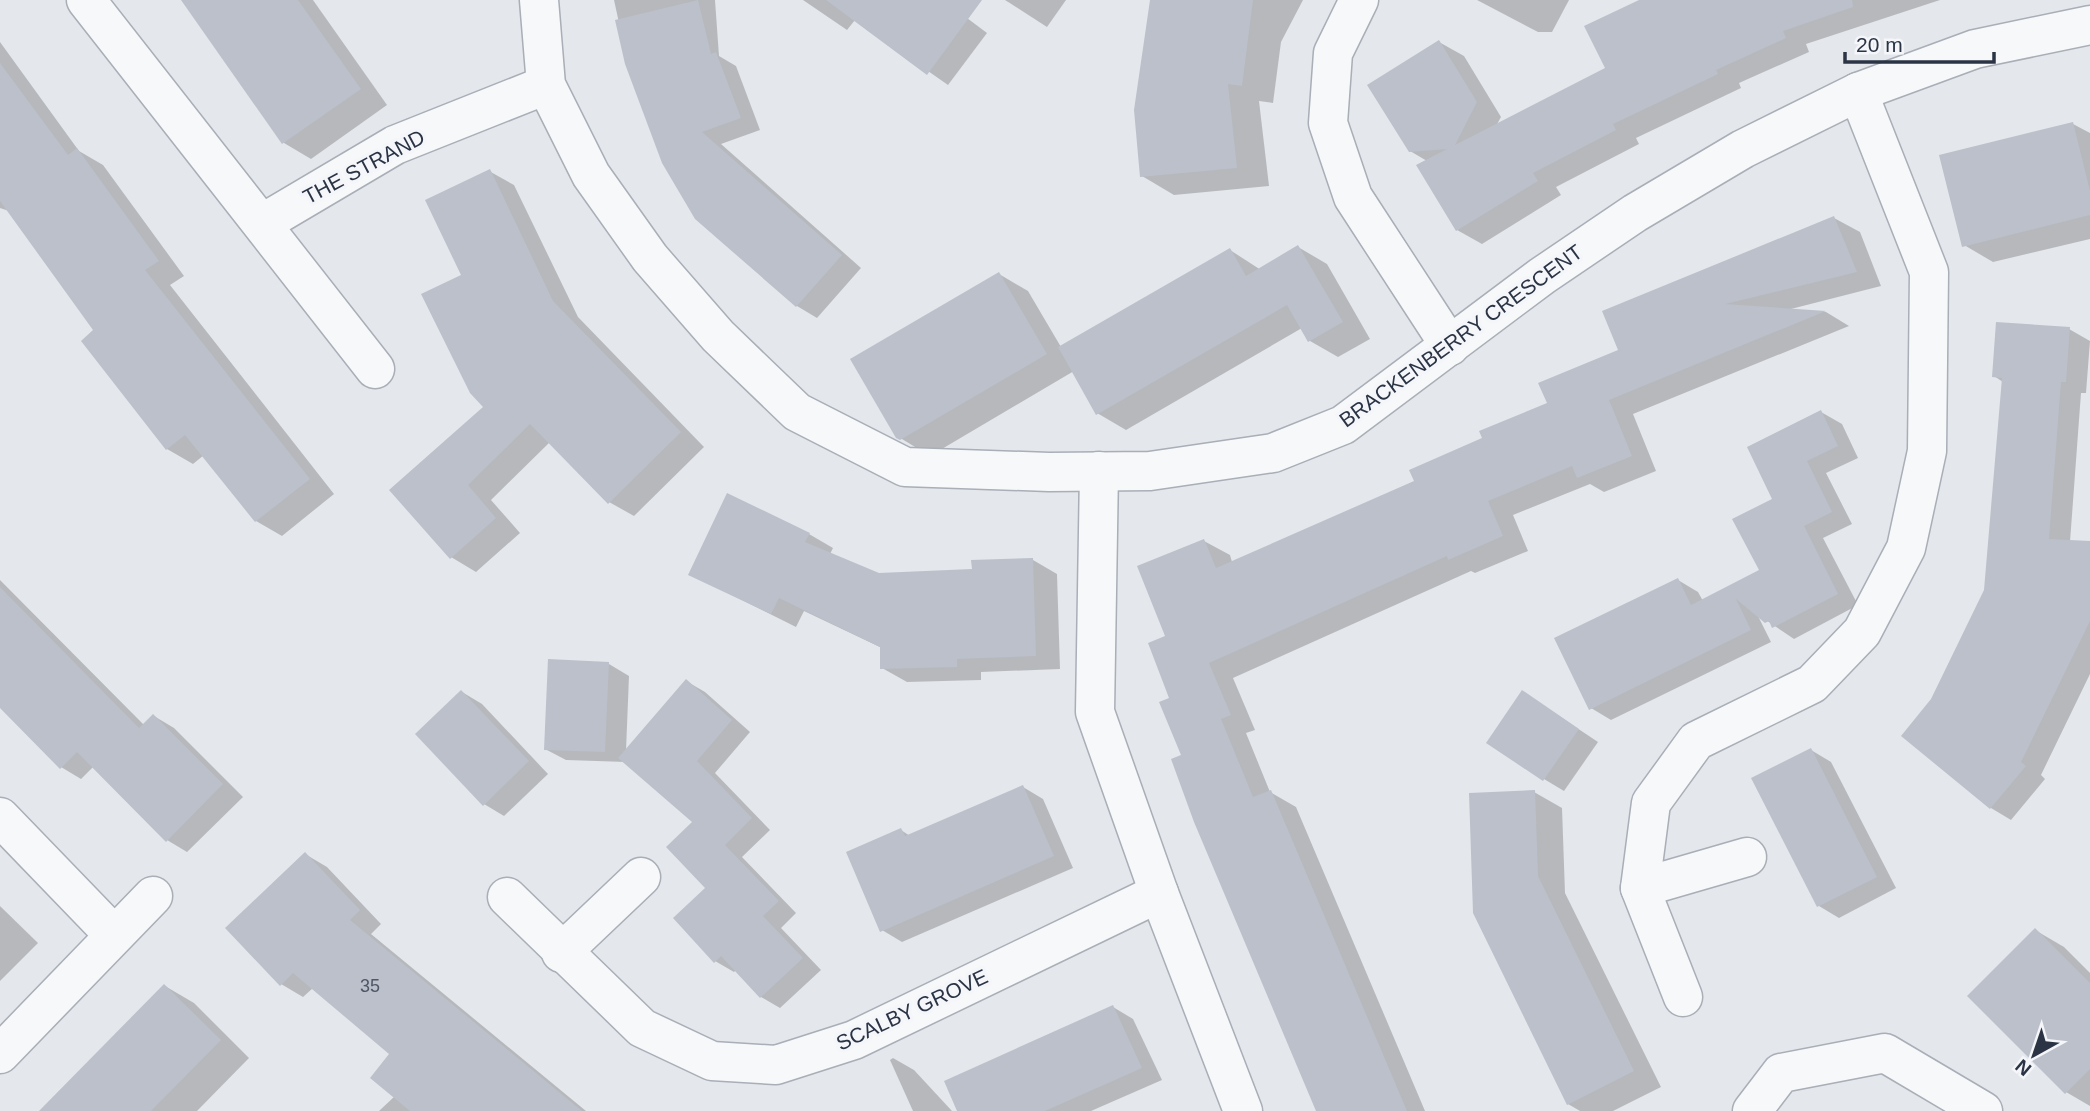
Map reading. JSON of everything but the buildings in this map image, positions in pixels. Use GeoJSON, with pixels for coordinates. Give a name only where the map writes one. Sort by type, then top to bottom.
{"type":"FeatureCollection","features":[{"type":"Feature","properties":{"kind":"street"},"geometry":{"type":"LineString","coordinates":[[86,0],[375,369]]}},
{"type":"Feature","properties":{"kind":"street","name":"BRACKENBERRY CRESCENT"},"geometry":{"type":"LineString","coordinates":[[539,0],[546,85],[591,176],[650,258],[718,336],[797,412],[905,467],[1099,471],[1150,471],[1273,453],[1343,425],[1542,276],[1635,213],[1743,149],[1858,92],[1975,49],[2090,25]]}},
{"type":"Feature","properties":{"kind":"street"},"geometry":{"type":"LineString","coordinates":[[1359,0],[1333,53],[1328,123],[1353,197],[1450,346]]}},
{"type":"Feature","properties":{"kind":"street","name":"THE STRAND"},"geometry":{"type":"LineString","coordinates":[[263,223],[395,145],[546,85]]}},
{"type":"Feature","properties":{"kind":"street"},"geometry":{"type":"LineString","coordinates":[[1683,998],[1640,888],[1651,803],[1696,741],[1812,684],[1862,632],[1906,548],[1927,451],[1929,272],[1858,92]]}},
{"type":"Feature","properties":{"kind":"street"},"geometry":{"type":"LineString","coordinates":[[1099,471],[1095,712],[1159,893],[1243,1111]]}},
{"type":"Feature","properties":{"kind":"street"},"geometry":{"type":"LineString","coordinates":[[0,817],[114,935]]}},
{"type":"Feature","properties":{"kind":"street"},"geometry":{"type":"LineString","coordinates":[[1640,888],[1747,857]]}},
{"type":"Feature","properties":{"kind":"street"},"geometry":{"type":"LineString","coordinates":[[561,953],[641,877]]}},
{"type":"Feature","properties":{"kind":"street","name":"SCALBY GROVE"},"geometry":{"type":"LineString","coordinates":[[507,897],[561,953],[642,1028],[712,1061],[776,1065],[854,1040],[1159,893]]}},
{"type":"Feature","properties":{"kind":"street"},"geometry":{"type":"LineString","coordinates":[[0,1054],[153,896]]}},
{"type":"Feature","properties":{"kind":"street"},"geometry":{"type":"LineString","coordinates":[[1752,1111],[1781,1073],[1885,1054],[1983,1111]]}}]}
